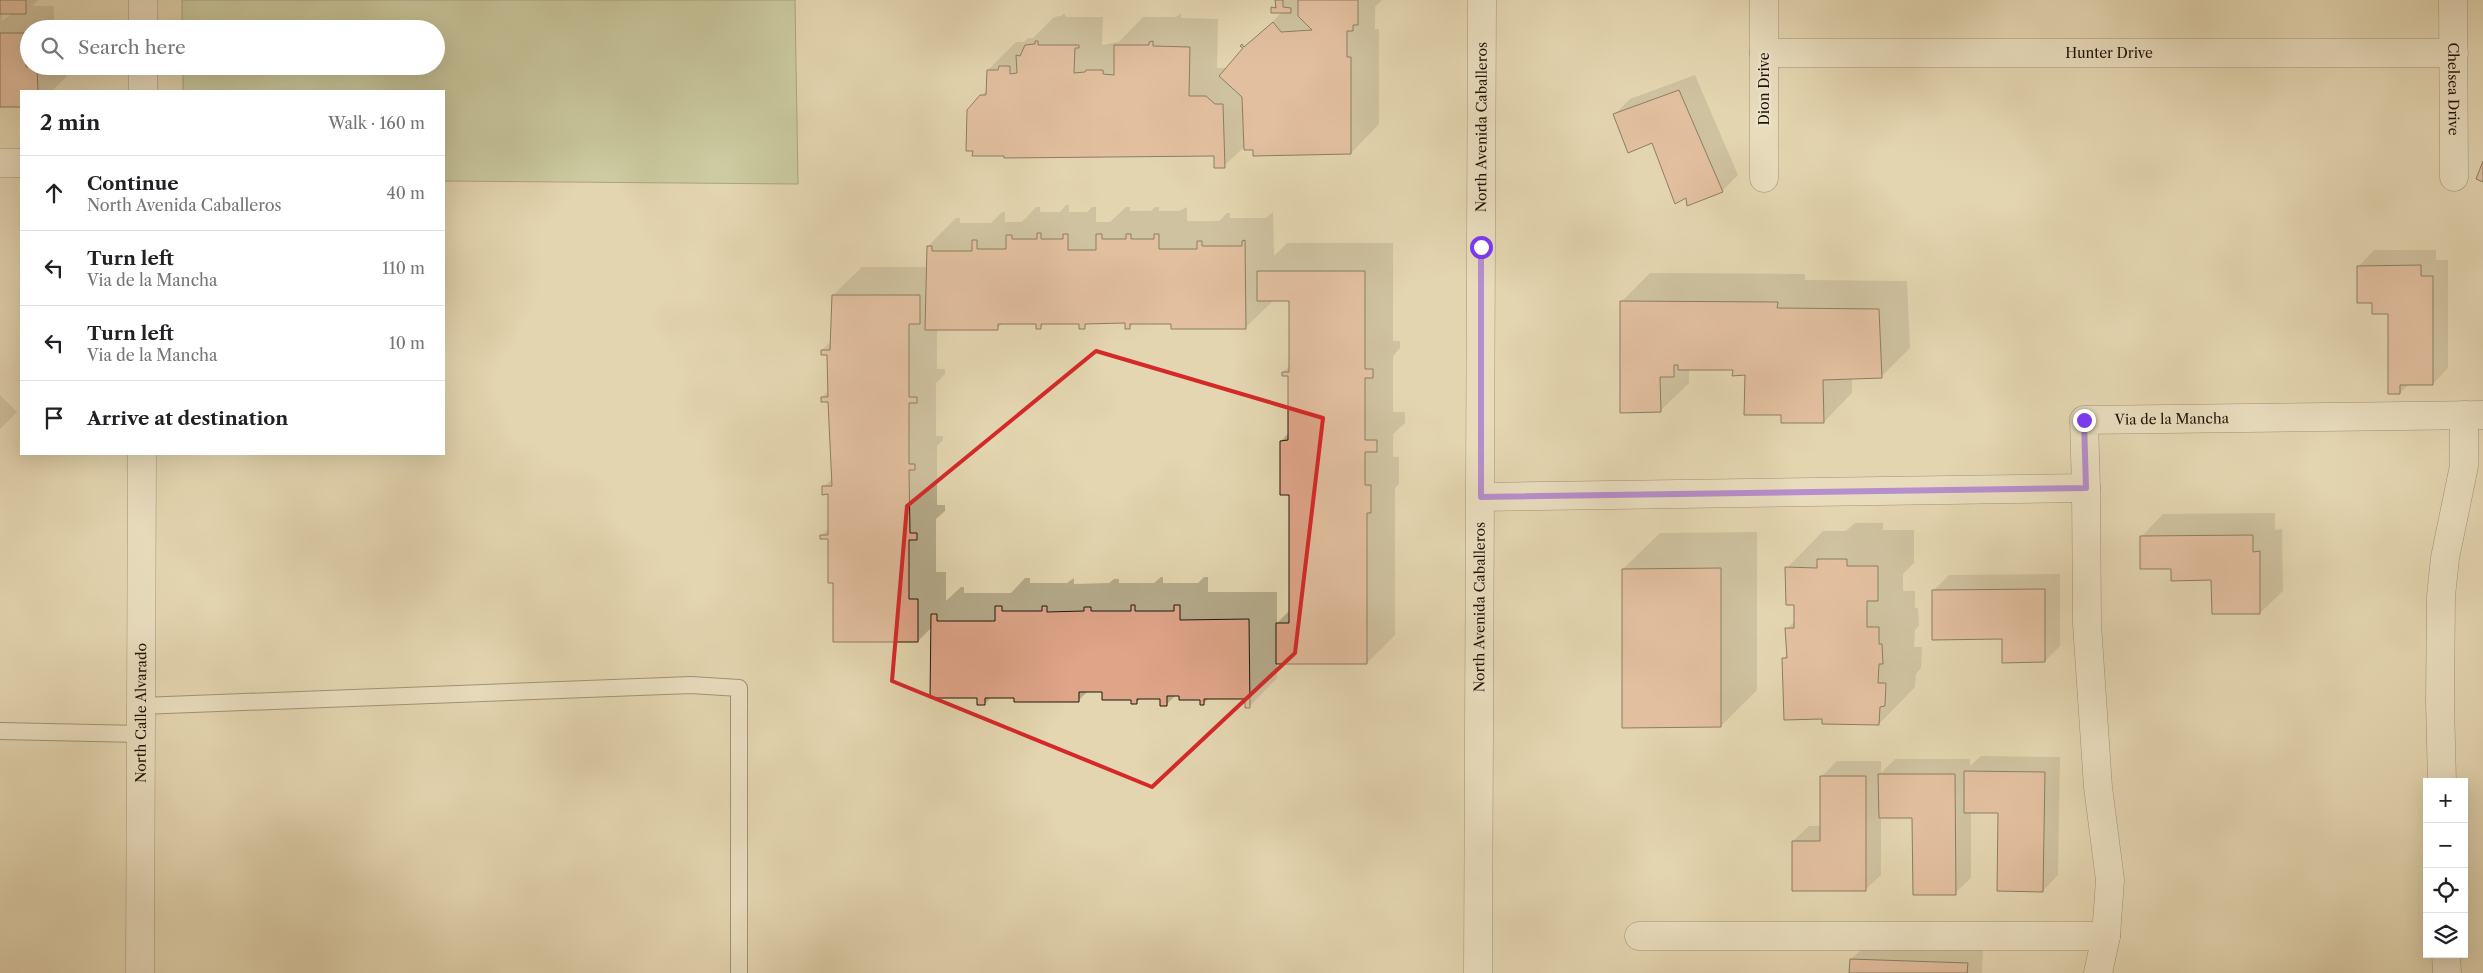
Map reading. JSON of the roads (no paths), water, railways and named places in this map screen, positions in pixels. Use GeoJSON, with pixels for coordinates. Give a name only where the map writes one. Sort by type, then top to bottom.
{"type":"FeatureCollection","features":[{"type":"Feature","properties":{"kind":"street"},"geometry":{"type":"LineString","coordinates":[[143,0],[143,20]]}},
{"type":"Feature","properties":{"kind":"street","name":"North Avenida Caballeros"},"geometry":{"type":"LineString","coordinates":[[1478,973],[1482,0]]}},
{"type":"Feature","properties":{"kind":"street","name":"Dion Drive"},"geometry":{"type":"LineString","coordinates":[[1764,0],[1764,178]]}},
{"type":"Feature","properties":{"kind":"street","name":"Chelsea Drive"},"geometry":{"type":"LineString","coordinates":[[2454,0],[2454,177]]}},
{"type":"Feature","properties":{"kind":"street","name":"Hunter Drive"},"geometry":{"type":"LineString","coordinates":[[1764,54],[2454,54]]}},
{"type":"Feature","properties":{"kind":"street"},"geometry":{"type":"LineString","coordinates":[[143,75],[143,90]]}},
{"type":"Feature","properties":{"kind":"street"},"geometry":{"type":"LineString","coordinates":[[0,163],[20,163]]}},
{"type":"Feature","properties":{"kind":"street"},"geometry":{"type":"LineString","coordinates":[[2442,778],[2440,702],[2441,596],[2445,558],[2474,415]]}},
{"type":"Feature","properties":{"kind":"street","name":"Via de la Mancha"},"geometry":{"type":"LineString","coordinates":[[2086,488],[2084,420],[2474,415]]}},
{"type":"Feature","properties":{"kind":"street","name":"North Calle Alvarado"},"geometry":{"type":"LineString","coordinates":[[140,973],[142,455]]}},
{"type":"Feature","properties":{"kind":"street"},"geometry":{"type":"LineString","coordinates":[[1481,497],[2086,488],[2087,624],[2098,787],[2110,880],[2106,936],[2098,973]]}},
{"type":"Feature","properties":{"kind":"street"},"geometry":{"type":"LineString","coordinates":[[1639,936],[2106,936]]}},
{"type":"Feature","properties":{"kind":"street"},"geometry":{"type":"LineString","coordinates":[[2446,958],[2447,973]]}},
{"type":"Feature","properties":{"kind":"lane"},"geometry":{"type":"LineString","coordinates":[[141,706],[691,685],[739,688],[739,973]]}},
{"type":"Feature","properties":{"kind":"lane"},"geometry":{"type":"LineString","coordinates":[[0,731],[141,734]]}}]}
